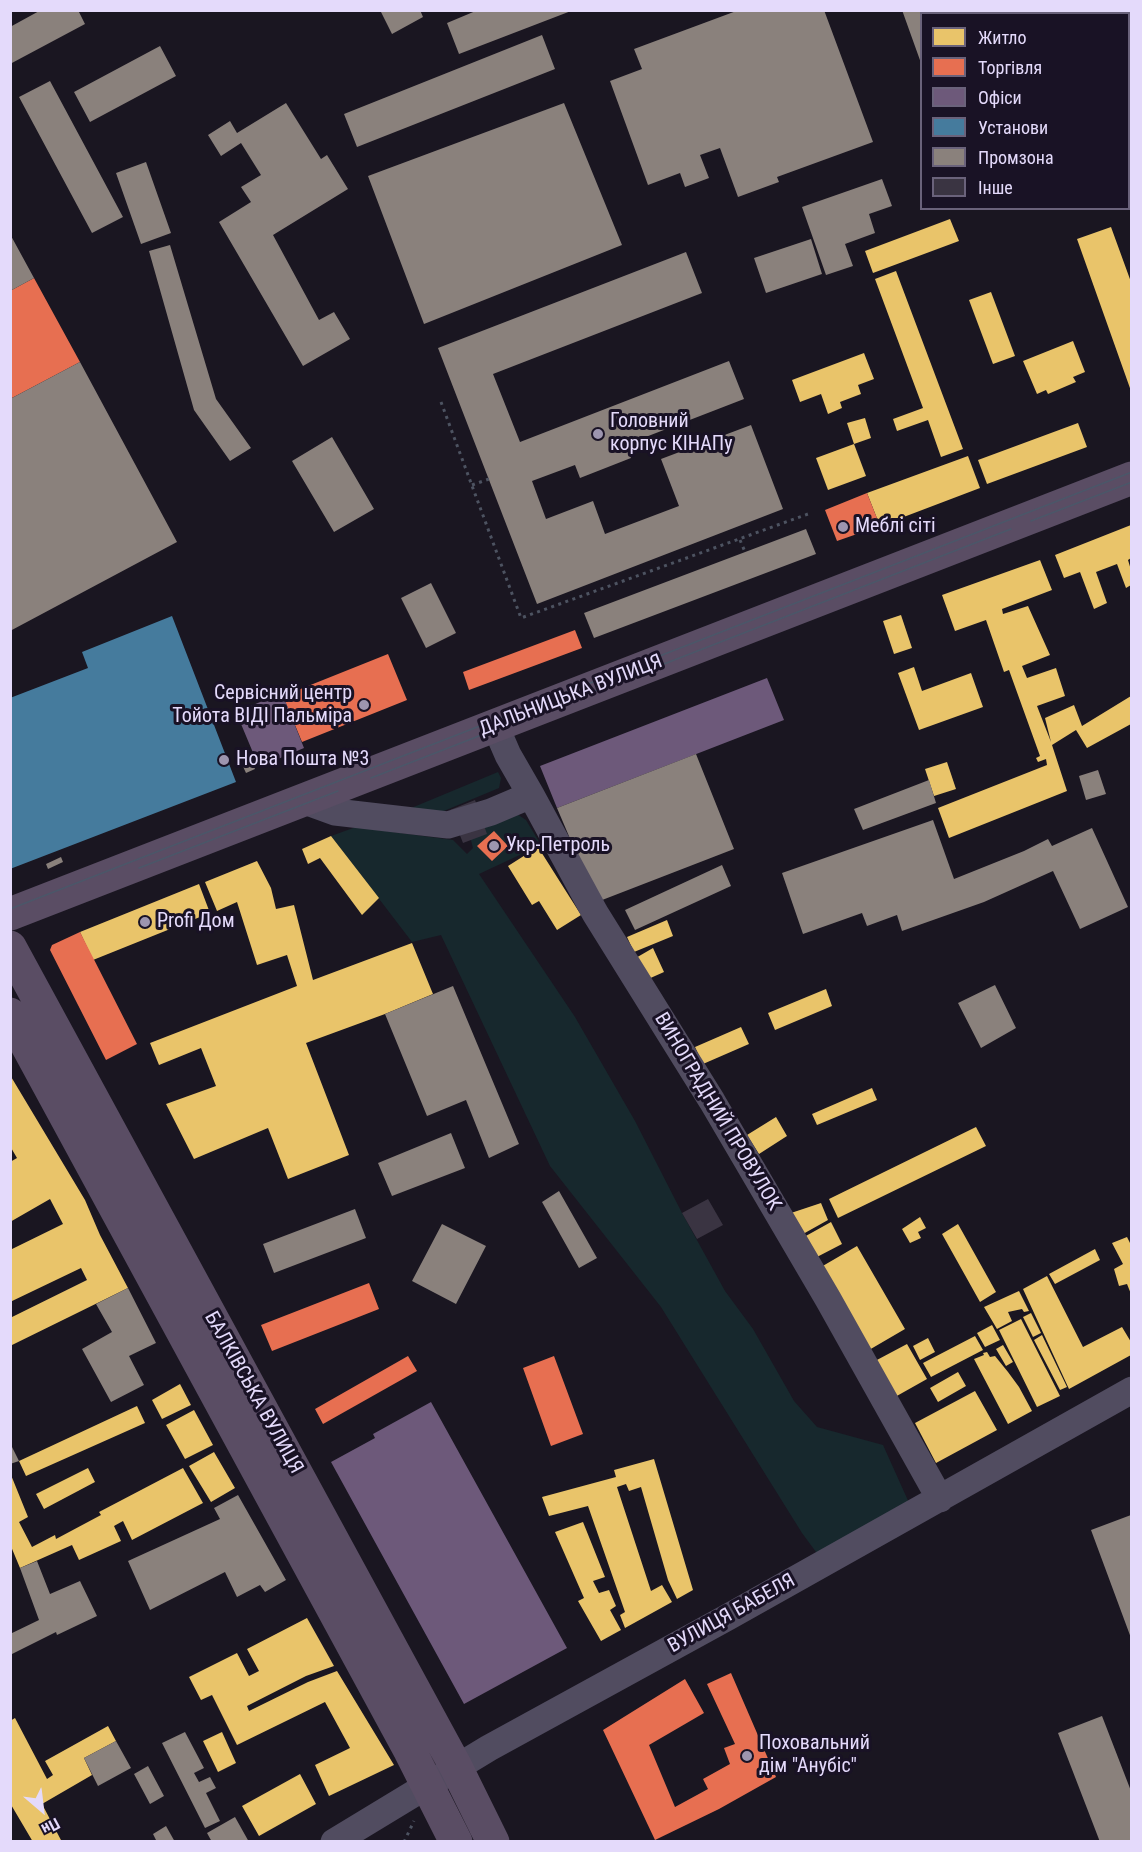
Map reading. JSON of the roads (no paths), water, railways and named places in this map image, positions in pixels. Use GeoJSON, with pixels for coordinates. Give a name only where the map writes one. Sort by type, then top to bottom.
{"type":"FeatureCollection","features":[{"type":"Feature","properties":{"kind":"main road","name":"ДАЛЬНИЦЬКА ВУЛИЦЯ"},"geometry":{"type":"LineString","coordinates":[[10,914],[1131,477]]}},
{"type":"Feature","properties":{"kind":"main road","name":"БАЛКІВСЬКА ВУЛИЦЯ"},"geometry":{"type":"LineString","coordinates":[[10,947],[456,1767],[493,1842]]}},
{"type":"Feature","properties":{"kind":"main road","name":"БАЛКІВСЬКА ВУЛИЦЯ"},"geometry":{"type":"LineString","coordinates":[[10,1014],[427,1784],[456,1842]]}},
{"type":"Feature","properties":{"kind":"street","name":"ВИНОГРАДНИЙ ПРОВУЛОК"},"geometry":{"type":"LineString","coordinates":[[495,725],[508,755],[595,913],[735,1141],[828,1299],[940,1499]]}},
{"type":"Feature","properties":{"kind":"street"},"geometry":{"type":"LineString","coordinates":[[302,800],[335,812],[448,825],[491,812],[531,795]]}},
{"type":"Feature","properties":{"kind":"street","name":"ВУЛИЦЯ БАБЕЛЯ"},"geometry":{"type":"LineString","coordinates":[[334,1842],[456,1767],[940,1499],[1131,1390]]}},
{"type":"Feature","properties":{"kind":"tram line"},"geometry":{"type":"LineString","coordinates":[[10,909],[1132,472]]}},
{"type":"Feature","properties":{"kind":"tram line"},"geometry":{"type":"LineString","coordinates":[[1031,521],[1132,482]]}},
{"type":"Feature","properties":{"kind":"tram line"},"geometry":{"type":"LineString","coordinates":[[371,778],[1011,529]]}},
{"type":"Feature","properties":{"kind":"tram line"},"geometry":{"type":"LineString","coordinates":[[139,868],[338,791]]}},
{"type":"Feature","properties":{"kind":"place","name":"Головний корпус КІНАПу"},"geometry":{"type":"Point","coordinates":[598,434]}},
{"type":"Feature","properties":{"kind":"place","name":"Меблі сіті"},"geometry":{"type":"Point","coordinates":[843,527]}},
{"type":"Feature","properties":{"kind":"place","name":"Сервісний центр Тойота ВІДІ Пальміра"},"geometry":{"type":"Point","coordinates":[364,705]}},
{"type":"Feature","properties":{"kind":"place","name":"Нова Пошта №3"},"geometry":{"type":"Point","coordinates":[224,760]}},
{"type":"Feature","properties":{"kind":"place","name":"Укр-Петроль"},"geometry":{"type":"Point","coordinates":[494,846]}},
{"type":"Feature","properties":{"kind":"place","name":"Profi Дом"},"geometry":{"type":"Point","coordinates":[145,922]}},
{"type":"Feature","properties":{"kind":"place","name":"Поховальний дім \"Анубіс\""},"geometry":{"type":"Point","coordinates":[747,1756]}}]}
